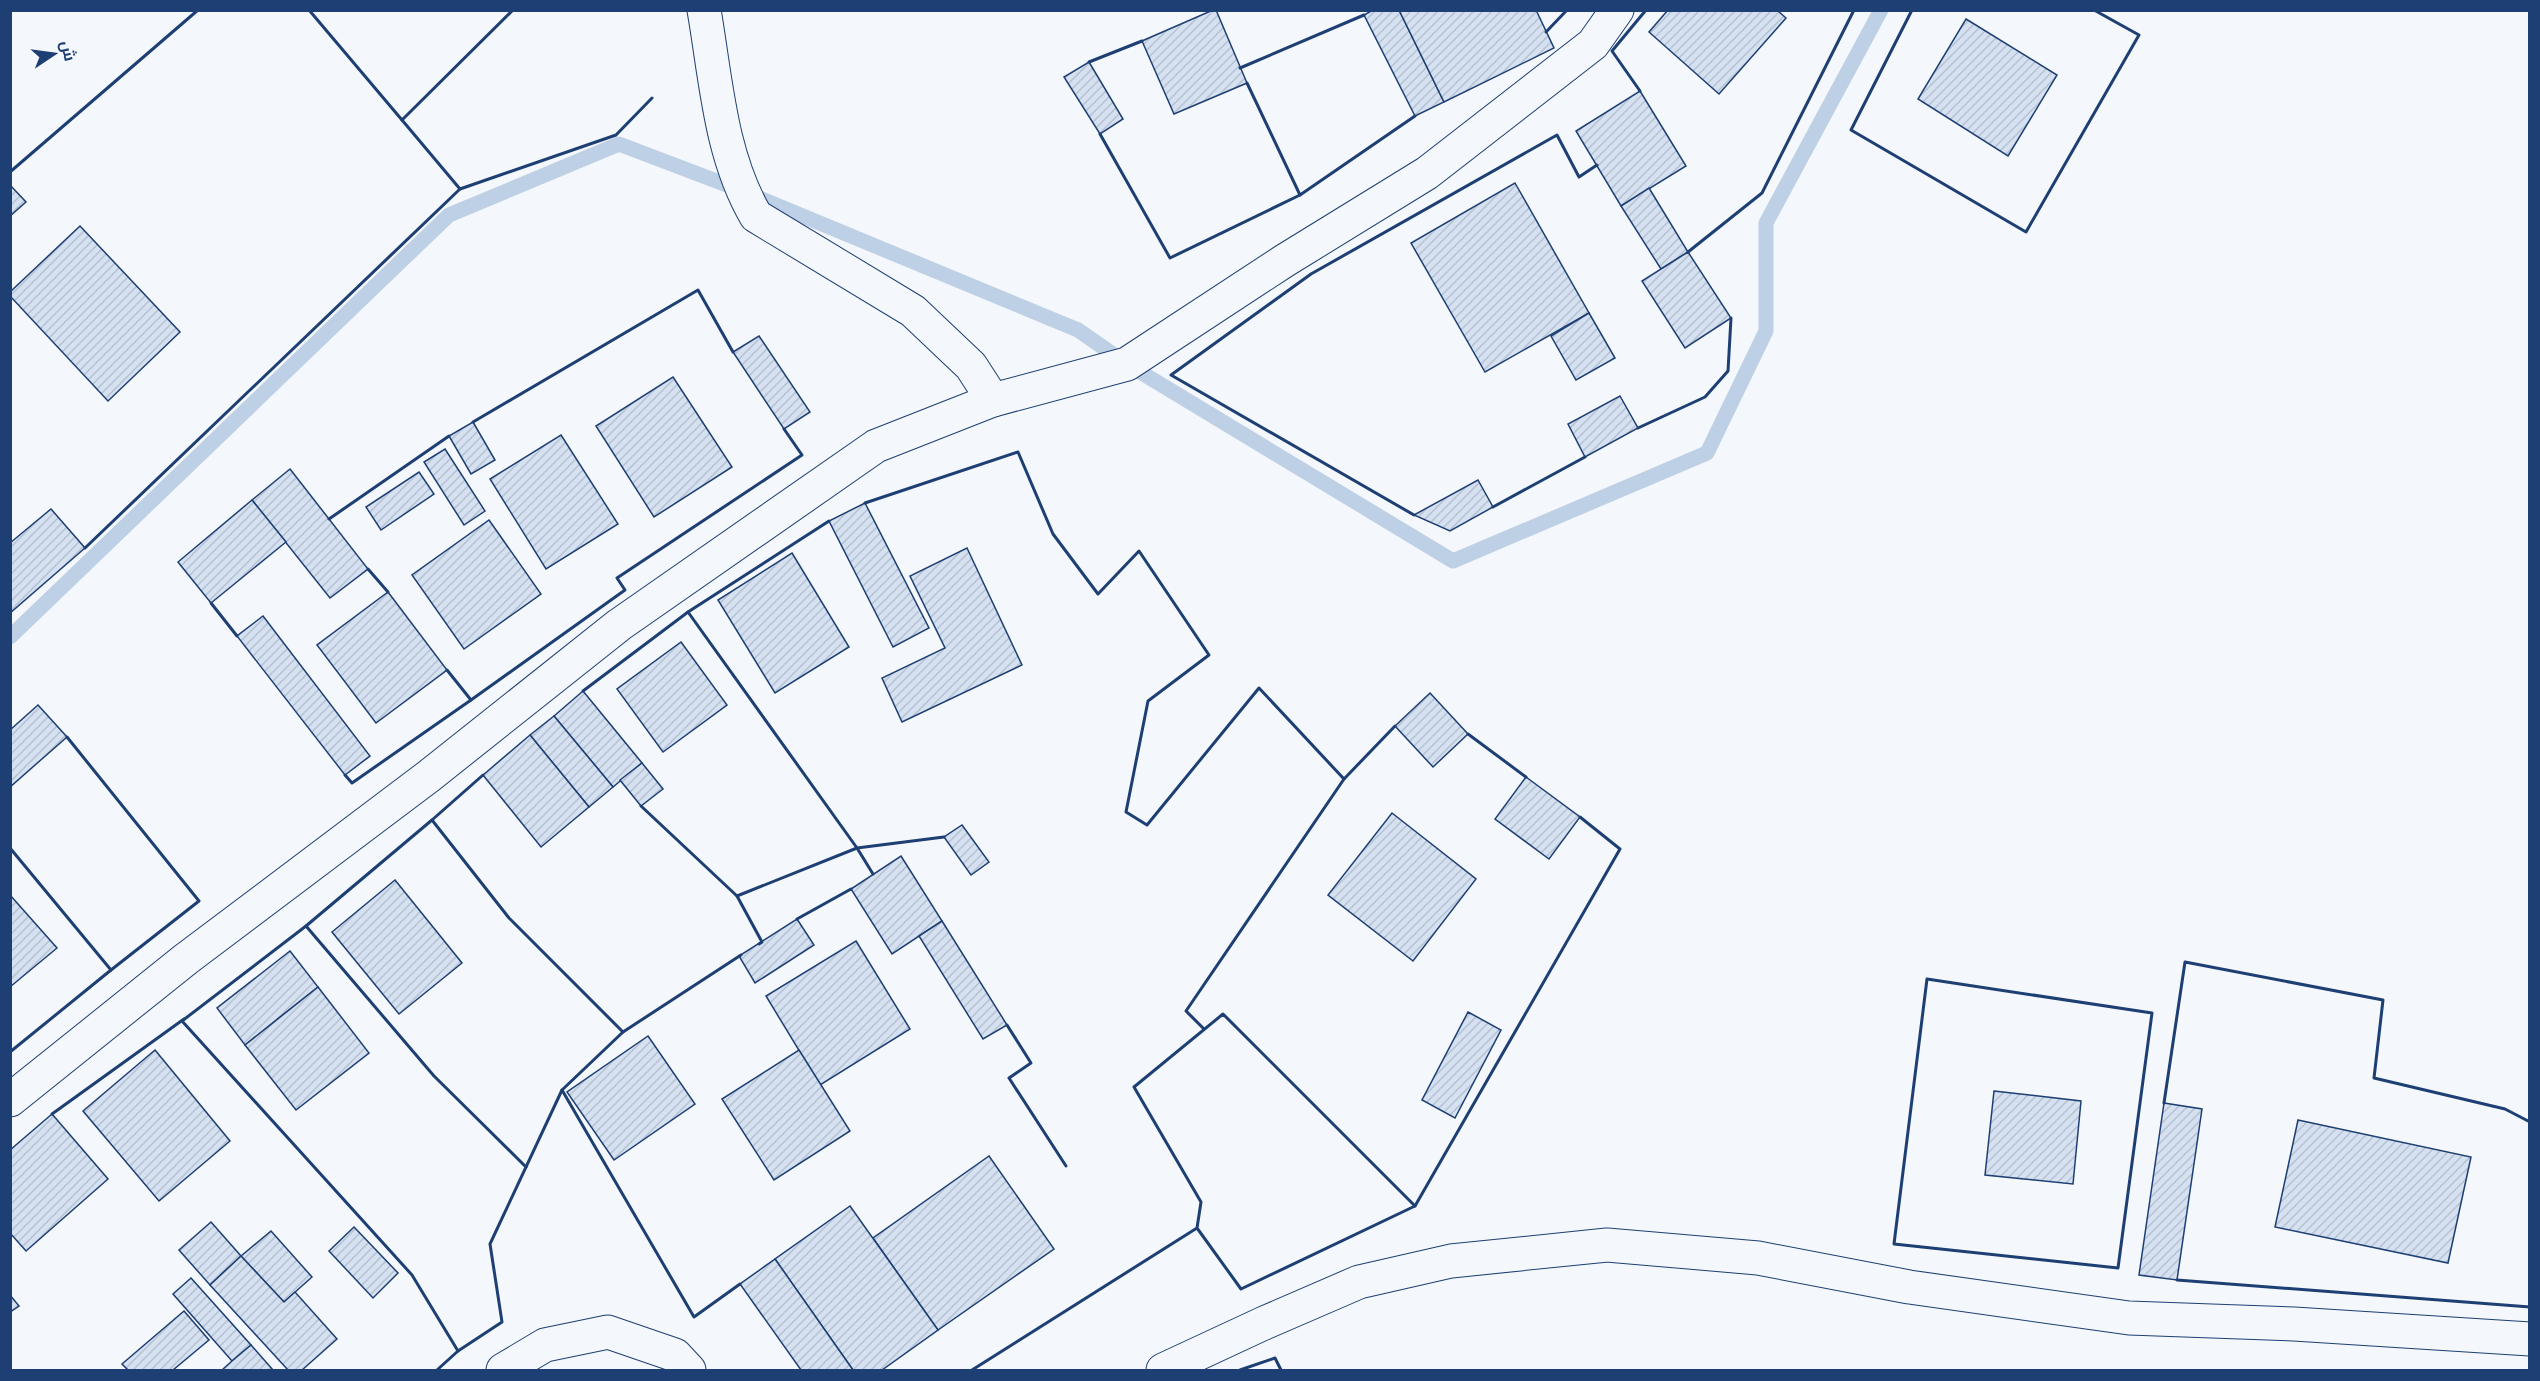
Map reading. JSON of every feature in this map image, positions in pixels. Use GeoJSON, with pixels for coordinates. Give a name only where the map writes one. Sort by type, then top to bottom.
{"type":"FeatureCollection","features":[{"type":"Feature","properties":{"kind":"street"},"geometry":{"type":"LineString","coordinates":[[704,10],[725,134],[740,190],[756,216],[913,311],[970,366],[993,400]]}},
{"type":"Feature","properties":{"kind":"street"},"geometry":{"type":"LineString","coordinates":[[10,1100],[186,959],[429,776],[619,625],[876,446],[993,400],[1127,364],[1284,261],[1427,173],[1593,44],[1617,10]]}},
{"type":"Feature","properties":{"kind":"street"},"geometry":{"type":"LineString","coordinates":[[1163,1371],[1262,1324],[1359,1282],[1451,1261],[1607,1245],[1758,1258],[1909,1287],[2129,1318],[2294,1324],[2529,1339]]}},
{"type":"Feature","properties":{"kind":"street"},"geometry":{"type":"LineString","coordinates":[[503,1371],[545,1345],[608,1332],[675,1355],[689,1371]]}},
{"type":"Feature","properties":{"kind":"building"},"geometry":{"type":"Polygon","coordinates":[[[1216,10],[1247,83],[1174,114],[1142,41],[1216,10]]]}},
{"type":"Feature","properties":{"kind":"building"},"geometry":{"type":"Polygon","coordinates":[[[1373,10],[1399,10],[1444,102],[1415,116],[1364,15],[1373,10]]]}},
{"type":"Feature","properties":{"kind":"building"},"geometry":{"type":"Polygon","coordinates":[[[1399,10],[1536,10],[1554,48],[1444,102],[1399,10]]]}},
{"type":"Feature","properties":{"kind":"building"},"geometry":{"type":"Polygon","coordinates":[[[1668,10],[1777,10],[1786,18],[1719,94],[1649,32],[1668,10]]]}},
{"type":"Feature","properties":{"kind":"building"},"geometry":{"type":"Polygon","coordinates":[[[1966,19],[2057,75],[2008,156],[1918,99],[1966,19]]]}},
{"type":"Feature","properties":{"kind":"building"},"geometry":{"type":"Polygon","coordinates":[[[1089,62],[1123,119],[1100,134],[1064,77],[1089,62]]]}},
{"type":"Feature","properties":{"kind":"building"},"geometry":{"type":"Polygon","coordinates":[[[1640,91],[1686,166],[1621,206],[1576,131],[1640,91]]]}},
{"type":"Feature","properties":{"kind":"building"},"geometry":{"type":"Polygon","coordinates":[[[1515,183],[1589,313],[1485,372],[1411,243],[1515,183]]]}},
{"type":"Feature","properties":{"kind":"building"},"geometry":{"type":"Polygon","coordinates":[[[10,185],[26,202],[10,216],[10,185]]]}},
{"type":"Feature","properties":{"kind":"building"},"geometry":{"type":"Polygon","coordinates":[[[1649,188],[1688,252],[1661,269],[1621,206],[1649,188]]]}},
{"type":"Feature","properties":{"kind":"building"},"geometry":{"type":"Polygon","coordinates":[[[80,226],[180,332],[108,401],[10,296],[10,292],[80,226]]]}},
{"type":"Feature","properties":{"kind":"building"},"geometry":{"type":"Polygon","coordinates":[[[1688,252],[1731,318],[1685,348],[1642,281],[1688,252]]]}},
{"type":"Feature","properties":{"kind":"building"},"geometry":{"type":"Polygon","coordinates":[[[1589,313],[1615,358],[1576,380],[1551,336],[1589,313]]]}},
{"type":"Feature","properties":{"kind":"building"},"geometry":{"type":"Polygon","coordinates":[[[759,336],[810,412],[784,429],[733,352],[759,336]]]}},
{"type":"Feature","properties":{"kind":"building"},"geometry":{"type":"Polygon","coordinates":[[[673,377],[732,467],[654,517],[596,426],[673,377]]]}},
{"type":"Feature","properties":{"kind":"building"},"geometry":{"type":"Polygon","coordinates":[[[1620,396],[1638,428],[1585,457],[1568,424],[1620,396]]]}},
{"type":"Feature","properties":{"kind":"building"},"geometry":{"type":"Polygon","coordinates":[[[473,422],[495,460],[471,474],[449,436],[473,422]]]}},
{"type":"Feature","properties":{"kind":"building"},"geometry":{"type":"Polygon","coordinates":[[[561,435],[618,524],[546,569],[490,479],[561,435]]]}},
{"type":"Feature","properties":{"kind":"building"},"geometry":{"type":"Polygon","coordinates":[[[445,449],[485,511],[464,525],[424,462],[445,449]]]}},
{"type":"Feature","properties":{"kind":"building"},"geometry":{"type":"Polygon","coordinates":[[[290,469],[368,569],[330,598],[252,500],[290,469]]]}},
{"type":"Feature","properties":{"kind":"building"},"geometry":{"type":"Polygon","coordinates":[[[419,472],[434,494],[381,530],[366,507],[419,472]]]}},
{"type":"Feature","properties":{"kind":"building"},"geometry":{"type":"Polygon","coordinates":[[[1478,480],[1493,507],[1450,531],[1414,515],[1478,480]]]}},
{"type":"Feature","properties":{"kind":"building"},"geometry":{"type":"Polygon","coordinates":[[[252,500],[286,542],[211,603],[178,562],[252,500]]]}},
{"type":"Feature","properties":{"kind":"building"},"geometry":{"type":"Polygon","coordinates":[[[865,503],[929,628],[893,647],[829,521],[865,503]]]}},
{"type":"Feature","properties":{"kind":"building"},"geometry":{"type":"Polygon","coordinates":[[[51,509],[85,548],[10,613],[10,543],[51,509]]]}},
{"type":"Feature","properties":{"kind":"building"},"geometry":{"type":"Polygon","coordinates":[[[489,520],[541,594],[464,649],[412,575],[489,520]]]}},
{"type":"Feature","properties":{"kind":"building"},"geometry":{"type":"Polygon","coordinates":[[[967,548],[1022,665],[902,722],[882,678],[945,648],[910,576],[967,548]]]}},
{"type":"Feature","properties":{"kind":"building"},"geometry":{"type":"Polygon","coordinates":[[[792,553],[849,647],[775,693],[718,600],[792,553]]]}},
{"type":"Feature","properties":{"kind":"building"},"geometry":{"type":"Polygon","coordinates":[[[388,592],[447,670],[376,723],[317,645],[388,592]]]}},
{"type":"Feature","properties":{"kind":"building"},"geometry":{"type":"Polygon","coordinates":[[[263,616],[370,756],[345,775],[237,636],[263,616]]]}},
{"type":"Feature","properties":{"kind":"building"},"geometry":{"type":"Polygon","coordinates":[[[681,642],[727,705],[663,752],[617,689],[681,642]]]}},
{"type":"Feature","properties":{"kind":"building"},"geometry":{"type":"Polygon","coordinates":[[[583,691],[642,763],[613,787],[554,716],[583,691]]]}},
{"type":"Feature","properties":{"kind":"building"},"geometry":{"type":"Polygon","coordinates":[[[1430,693],[1468,734],[1433,767],[1395,726],[1430,693]]]}},
{"type":"Feature","properties":{"kind":"building"},"geometry":{"type":"Polygon","coordinates":[[[38,705],[67,737],[10,787],[10,730],[38,705]]]}},
{"type":"Feature","properties":{"kind":"building"},"geometry":{"type":"Polygon","coordinates":[[[554,716],[613,787],[589,807],[530,735],[554,716]]]}},
{"type":"Feature","properties":{"kind":"building"},"geometry":{"type":"Polygon","coordinates":[[[530,735],[589,807],[541,847],[483,775],[530,735]]]}},
{"type":"Feature","properties":{"kind":"building"},"geometry":{"type":"Polygon","coordinates":[[[642,763],[663,789],[641,806],[620,780],[642,763]]]}},
{"type":"Feature","properties":{"kind":"building"},"geometry":{"type":"Polygon","coordinates":[[[1526,777],[1580,817],[1549,859],[1495,819],[1526,777]]]}},
{"type":"Feature","properties":{"kind":"building"},"geometry":{"type":"Polygon","coordinates":[[[1392,813],[1476,879],[1413,961],[1328,895],[1392,813]]]}},
{"type":"Feature","properties":{"kind":"building"},"geometry":{"type":"Polygon","coordinates":[[[962,825],[989,862],[971,875],[944,837],[962,825]]]}},
{"type":"Feature","properties":{"kind":"building"},"geometry":{"type":"Polygon","coordinates":[[[901,856],[942,921],[892,954],[851,889],[901,856]]]}},
{"type":"Feature","properties":{"kind":"building"},"geometry":{"type":"Polygon","coordinates":[[[395,880],[462,963],[399,1014],[332,932],[395,880]]]}},
{"type":"Feature","properties":{"kind":"building"},"geometry":{"type":"Polygon","coordinates":[[[10,895],[57,948],[10,987],[10,895]]]}},
{"type":"Feature","properties":{"kind":"building"},"geometry":{"type":"Polygon","coordinates":[[[797,919],[814,945],[755,983],[739,956],[797,919]]]}},
{"type":"Feature","properties":{"kind":"building"},"geometry":{"type":"Polygon","coordinates":[[[942,921],[1007,1025],[983,1039],[919,936],[942,921]]]}},
{"type":"Feature","properties":{"kind":"building"},"geometry":{"type":"Polygon","coordinates":[[[856,941],[910,1029],[820,1085],[766,996],[856,941]]]}},
{"type":"Feature","properties":{"kind":"building"},"geometry":{"type":"Polygon","coordinates":[[[290,951],[318,987],[245,1045],[217,1008],[290,951]]]}},
{"type":"Feature","properties":{"kind":"building"},"geometry":{"type":"Polygon","coordinates":[[[318,987],[369,1053],[296,1110],[245,1045],[318,987]]]}},
{"type":"Feature","properties":{"kind":"building"},"geometry":{"type":"Polygon","coordinates":[[[1468,1012],[1501,1030],[1455,1118],[1422,1100],[1468,1012]]]}},
{"type":"Feature","properties":{"kind":"building"},"geometry":{"type":"Polygon","coordinates":[[[648,1036],[695,1104],[614,1160],[567,1092],[648,1036]]]}},
{"type":"Feature","properties":{"kind":"building"},"geometry":{"type":"Polygon","coordinates":[[[155,1050],[230,1141],[159,1201],[83,1111],[155,1050]]]}},
{"type":"Feature","properties":{"kind":"building"},"geometry":{"type":"Polygon","coordinates":[[[799,1050],[850,1131],[774,1180],[722,1099],[799,1050]]]}},
{"type":"Feature","properties":{"kind":"building"},"geometry":{"type":"Polygon","coordinates":[[[1994,1091],[2081,1101],[2073,1184],[1985,1175],[1994,1091]]]}},
{"type":"Feature","properties":{"kind":"building"},"geometry":{"type":"Polygon","coordinates":[[[2164,1103],[2202,1109],[2177,1280],[2139,1275],[2164,1103]]]}},
{"type":"Feature","properties":{"kind":"building"},"geometry":{"type":"Polygon","coordinates":[[[52,1114],[108,1179],[26,1251],[10,1233],[10,1150],[52,1114]]]}},
{"type":"Feature","properties":{"kind":"building"},"geometry":{"type":"Polygon","coordinates":[[[2298,1120],[2471,1157],[2448,1263],[2275,1227],[2298,1120]]]}},
{"type":"Feature","properties":{"kind":"building"},"geometry":{"type":"Polygon","coordinates":[[[989,1156],[1054,1249],[938,1330],[873,1238],[989,1156]]]}},
{"type":"Feature","properties":{"kind":"building"},"geometry":{"type":"Polygon","coordinates":[[[850,1206],[938,1330],[882,1370],[853,1370],[775,1259],[850,1206]]]}},
{"type":"Feature","properties":{"kind":"building"},"geometry":{"type":"Polygon","coordinates":[[[211,1222],[241,1256],[210,1285],[179,1250],[211,1222]]]}},
{"type":"Feature","properties":{"kind":"building"},"geometry":{"type":"Polygon","coordinates":[[[354,1227],[398,1273],[373,1298],[329,1251],[354,1227]]]}},
{"type":"Feature","properties":{"kind":"building"},"geometry":{"type":"Polygon","coordinates":[[[271,1231],[312,1277],[284,1302],[241,1256],[271,1231]]]}},
{"type":"Feature","properties":{"kind":"building"},"geometry":{"type":"Polygon","coordinates":[[[241,1256],[284,1302],[295,1292],[337,1339],[302,1370],[288,1370],[210,1285],[241,1256]]]}},
{"type":"Feature","properties":{"kind":"building"},"geometry":{"type":"Polygon","coordinates":[[[775,1259],[853,1370],[801,1370],[740,1284],[775,1259]]]}},
{"type":"Feature","properties":{"kind":"building"},"geometry":{"type":"Polygon","coordinates":[[[191,1278],[251,1345],[232,1361],[173,1294],[191,1278]]]}},
{"type":"Feature","properties":{"kind":"building"},"geometry":{"type":"Polygon","coordinates":[[[10,1295],[19,1306],[10,1312],[10,1295]]]}},
{"type":"Feature","properties":{"kind":"building"},"geometry":{"type":"Polygon","coordinates":[[[184,1311],[209,1340],[173,1370],[128,1370],[122,1364],[184,1311]]]}},
{"type":"Feature","properties":{"kind":"building"},"geometry":{"type":"Polygon","coordinates":[[[251,1345],[273,1370],[222,1370],[232,1361],[251,1345]]]}},
{"type":"Feature","properties":{"kind":"waterway"},"geometry":{"type":"LineString","coordinates":[[10,637],[449,215],[619,144],[740,190],[1078,330],[1127,364],[1453,561],[1707,453],[1766,331],[1766,223],[1881,10]]}},
{"type":"Feature","properties":{"kind":"wall"},"geometry":{"type":"LineString","coordinates":[[10,172],[198,10]]}},
{"type":"Feature","properties":{"kind":"wall"},"geometry":{"type":"LineString","coordinates":[[309,10],[402,120],[513,10]]}},
{"type":"Feature","properties":{"kind":"wall"},"geometry":{"type":"LineString","coordinates":[[1546,32],[1567,10]]}},
{"type":"Feature","properties":{"kind":"wall"},"geometry":{"type":"LineString","coordinates":[[1640,91],[1612,51],[1646,10]]}},
{"type":"Feature","properties":{"kind":"wall"},"geometry":{"type":"LineString","coordinates":[[1688,252],[1762,193],[1854,10]]}},
{"type":"Feature","properties":{"kind":"wall"},"geometry":{"type":"LineString","coordinates":[[1912,10],[1851,130],[2026,232],[2139,35],[2094,10]]}},
{"type":"Feature","properties":{"kind":"wall"},"geometry":{"type":"LineString","coordinates":[[1240,68],[1364,15]]}},
{"type":"Feature","properties":{"kind":"wall"},"geometry":{"type":"LineString","coordinates":[[1089,62],[1142,41]]}},
{"type":"Feature","properties":{"kind":"wall"},"geometry":{"type":"LineString","coordinates":[[1100,134],[1170,258],[1300,195],[1247,83]]}},
{"type":"Feature","properties":{"kind":"wall"},"geometry":{"type":"LineString","coordinates":[[402,120],[460,189],[616,135],[652,98]]}},
{"type":"Feature","properties":{"kind":"wall"},"geometry":{"type":"LineString","coordinates":[[1300,195],[1415,116]]}},
{"type":"Feature","properties":{"kind":"wall"},"geometry":{"type":"LineString","coordinates":[[1414,515],[1171,375],[1311,274],[1557,135],[1579,177],[1597,165]]}},
{"type":"Feature","properties":{"kind":"wall"},"geometry":{"type":"LineString","coordinates":[[85,548],[460,189]]}},
{"type":"Feature","properties":{"kind":"wall"},"geometry":{"type":"LineString","coordinates":[[473,422],[698,290],[733,352]]}},
{"type":"Feature","properties":{"kind":"wall"},"geometry":{"type":"LineString","coordinates":[[1638,428],[1705,397],[1728,371],[1731,318]]}},
{"type":"Feature","properties":{"kind":"wall"},"geometry":{"type":"LineString","coordinates":[[471,700],[625,590],[617,578],[802,455],[784,429]]}},
{"type":"Feature","properties":{"kind":"wall"},"geometry":{"type":"LineString","coordinates":[[329,519],[449,436]]}},
{"type":"Feature","properties":{"kind":"wall"},"geometry":{"type":"LineString","coordinates":[[865,503],[1018,452],[1053,534],[1098,594],[1139,551],[1209,655],[1148,701],[1126,812],[1147,825],[1259,688],[1344,779]]}},
{"type":"Feature","properties":{"kind":"wall"},"geometry":{"type":"LineString","coordinates":[[1493,507],[1585,457]]}},
{"type":"Feature","properties":{"kind":"wall"},"geometry":{"type":"LineString","coordinates":[[641,806],[737,896],[857,848],[688,612],[829,521]]}},
{"type":"Feature","properties":{"kind":"wall"},"geometry":{"type":"LineString","coordinates":[[368,569],[388,592]]}},
{"type":"Feature","properties":{"kind":"wall"},"geometry":{"type":"LineString","coordinates":[[211,603],[237,636]]}},
{"type":"Feature","properties":{"kind":"wall"},"geometry":{"type":"LineString","coordinates":[[583,691],[688,612]]}},
{"type":"Feature","properties":{"kind":"wall"},"geometry":{"type":"LineString","coordinates":[[345,775],[352,783],[471,700],[447,670]]}},
{"type":"Feature","properties":{"kind":"wall"},"geometry":{"type":"LineString","coordinates":[[1204,1029],[1186,1011],[1344,779],[1395,726]]}},
{"type":"Feature","properties":{"kind":"wall"},"geometry":{"type":"LineString","coordinates":[[1468,734],[1526,777]]}},
{"type":"Feature","properties":{"kind":"wall"},"geometry":{"type":"LineString","coordinates":[[67,737],[199,901],[111,970]]}},
{"type":"Feature","properties":{"kind":"wall"},"geometry":{"type":"LineString","coordinates":[[483,775],[432,820],[509,918],[623,1032],[741,955]]}},
{"type":"Feature","properties":{"kind":"wall"},"geometry":{"type":"LineString","coordinates":[[1415,1206],[1620,849],[1580,817]]}},
{"type":"Feature","properties":{"kind":"wall"},"geometry":{"type":"LineString","coordinates":[[432,820],[306,926],[434,1076],[526,1167]]}},
{"type":"Feature","properties":{"kind":"wall"},"geometry":{"type":"LineString","coordinates":[[873,874],[857,848],[944,837]]}},
{"type":"Feature","properties":{"kind":"wall"},"geometry":{"type":"LineString","coordinates":[[10,848],[111,970],[10,1052]]}},
{"type":"Feature","properties":{"kind":"wall"},"geometry":{"type":"LineString","coordinates":[[797,919],[851,889]]}},
{"type":"Feature","properties":{"kind":"wall"},"geometry":{"type":"LineString","coordinates":[[737,896],[762,942],[759,944]]}},
{"type":"Feature","properties":{"kind":"wall"},"geometry":{"type":"LineString","coordinates":[[306,926],[182,1021],[412,1275],[458,1351],[502,1322],[490,1244],[562,1090],[623,1032]]}},
{"type":"Feature","properties":{"kind":"wall"},"geometry":{"type":"LineString","coordinates":[[2164,1103],[2185,962],[2383,1000],[2374,1078],[2505,1109],[2530,1122]]}},
{"type":"Feature","properties":{"kind":"wall"},"geometry":{"type":"LineString","coordinates":[[1927,979],[2152,1013],[2118,1268],[1894,1244],[1927,979]]}},
{"type":"Feature","properties":{"kind":"wall"},"geometry":{"type":"LineString","coordinates":[[972,1370],[1197,1228],[1201,1202],[1134,1087],[1223,1014],[1415,1206],[1241,1289],[1197,1228]]}},
{"type":"Feature","properties":{"kind":"wall"},"geometry":{"type":"LineString","coordinates":[[52,1114],[184,1019]]}},
{"type":"Feature","properties":{"kind":"wall"},"geometry":{"type":"LineString","coordinates":[[1007,1025],[1031,1063],[1009,1078],[1066,1166]]}},
{"type":"Feature","properties":{"kind":"wall"},"geometry":{"type":"LineString","coordinates":[[562,1090],[694,1317],[740,1284]]}},
{"type":"Feature","properties":{"kind":"wall"},"geometry":{"type":"LineString","coordinates":[[2177,1280],[2530,1307]]}},
{"type":"Feature","properties":{"kind":"wall"},"geometry":{"type":"LineString","coordinates":[[437,1370],[458,1351]]}},
{"type":"Feature","properties":{"kind":"wall"},"geometry":{"type":"LineString","coordinates":[[1240,1370],[1275,1358],[1281,1370]]}}]}
